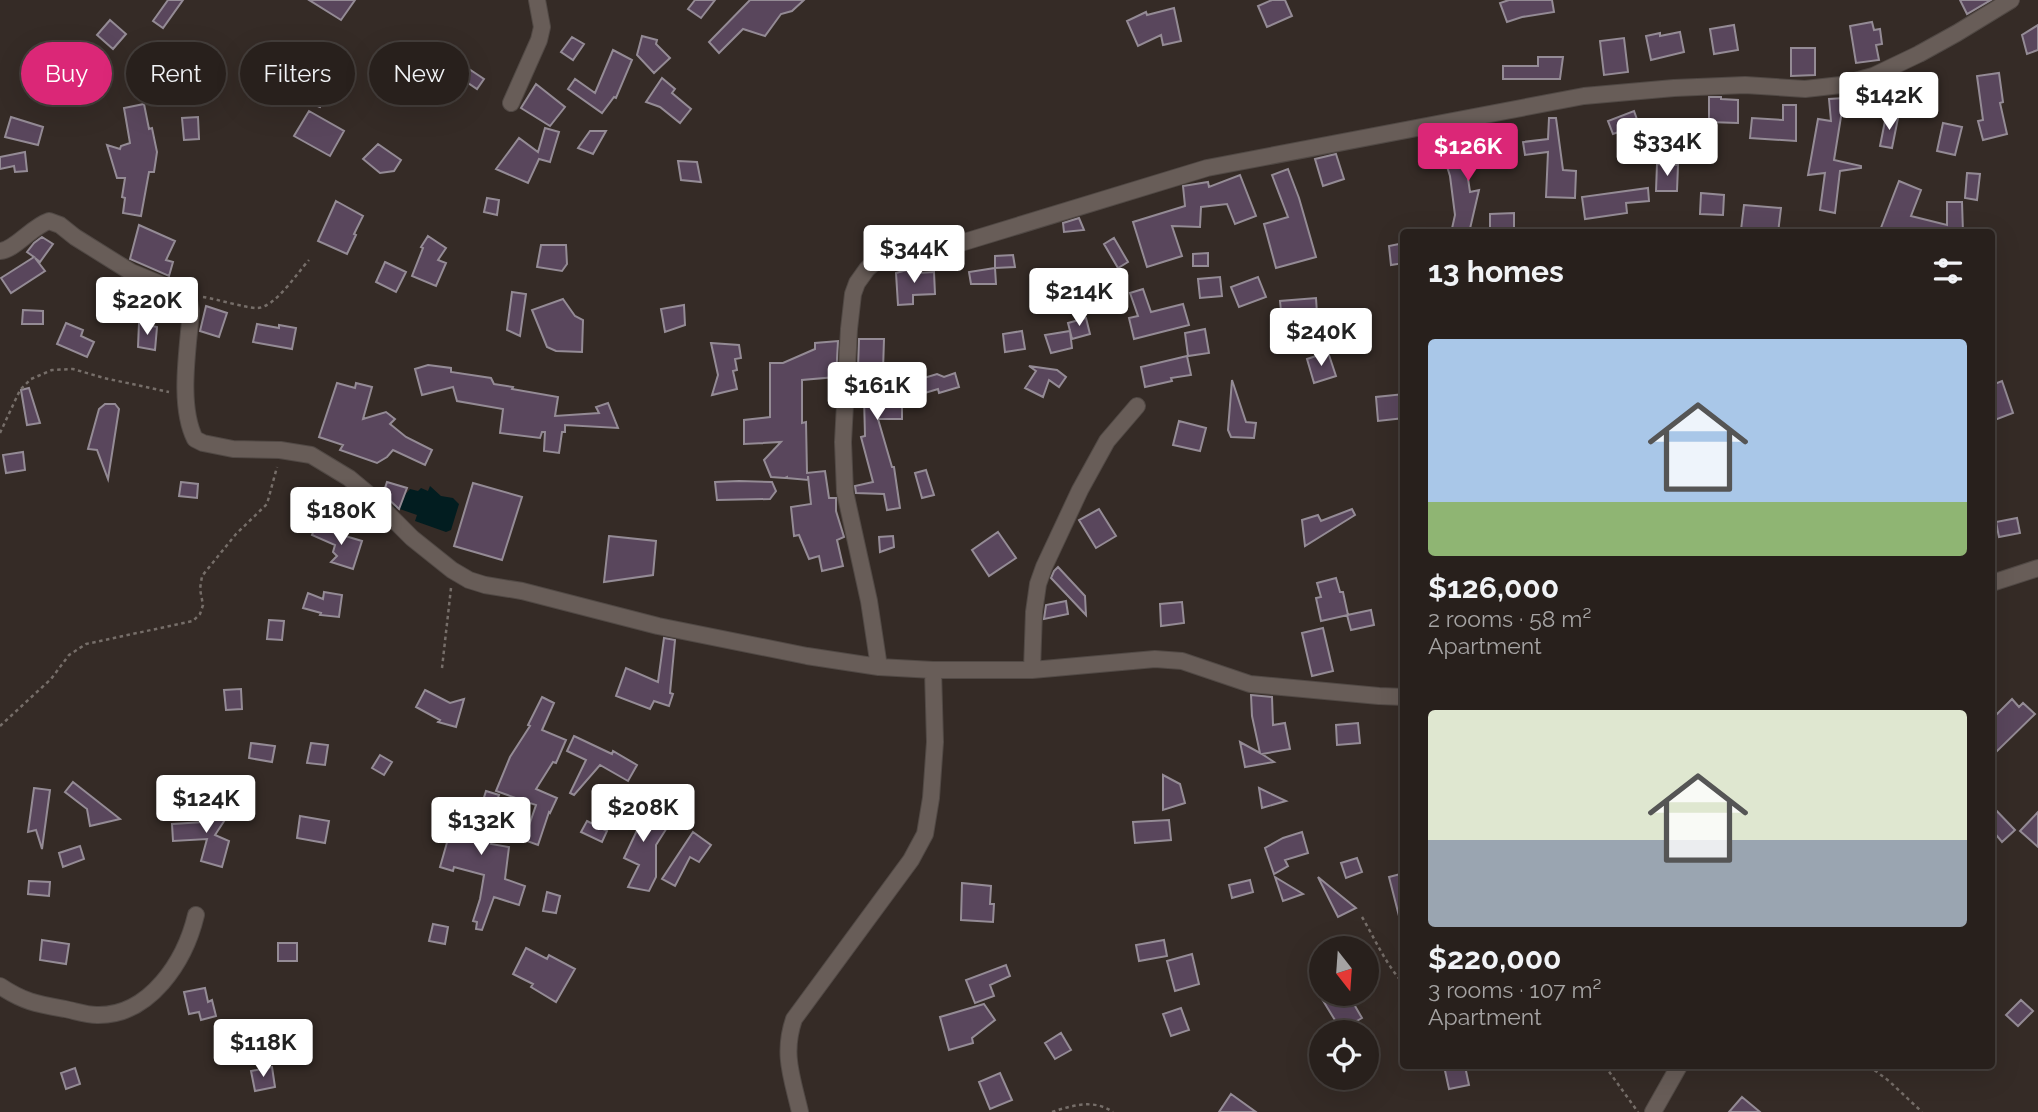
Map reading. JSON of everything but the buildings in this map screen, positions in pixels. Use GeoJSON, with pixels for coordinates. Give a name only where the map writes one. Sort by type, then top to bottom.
{"type":"FeatureCollection","features":[{"type":"Feature","properties":{"kind":"street"},"geometry":{"type":"LineString","coordinates":[[511,103],[540,40],[542,27],[537,0]]}},
{"type":"Feature","properties":{"kind":"street"},"geometry":{"type":"LineString","coordinates":[[880,667],[869,601],[845,492],[842,442],[853,295],[867,269],[876,261],[918,247],[961,243],[1208,168],[1584,96],[1674,88],[1745,85],[1805,89],[1841,85],[1873,76],[1919,54],[2011,0]]}},
{"type":"Feature","properties":{"kind":"street"},"geometry":{"type":"LineString","coordinates":[[0,251],[10,248],[28,232],[49,221],[60,225],[131,272],[179,292],[189,300],[191,311],[186,396],[188,421],[195,439],[233,449],[280,450],[311,455],[349,478],[412,538],[469,580],[658,626],[807,656],[880,667],[1032,670],[1155,659],[1182,661],[1250,684],[1400,696]]}},
{"type":"Feature","properties":{"kind":"street"},"geometry":{"type":"LineString","coordinates":[[1032,670],[1034,612],[1038,584],[1044,567],[1080,490],[1107,441],[1137,406]]}},
{"type":"Feature","properties":{"kind":"street"},"geometry":{"type":"LineString","coordinates":[[1995,582],[2038,568]]}},
{"type":"Feature","properties":{"kind":"street"},"geometry":{"type":"LineString","coordinates":[[800,1112],[788,1057],[788,1037],[794,1019],[911,860],[925,834],[935,742],[933,670]]}},
{"type":"Feature","properties":{"kind":"street"},"geometry":{"type":"LineString","coordinates":[[0,986],[19,999],[34,1004],[96,1015],[112,1014],[134,1007],[143,1002],[165,980],[181,958],[196,915]]}},
{"type":"Feature","properties":{"kind":"street"},"geometry":{"type":"LineString","coordinates":[[1653,1112],[1677,1069]]}},
{"type":"Feature","properties":{"kind":"path"},"geometry":{"type":"LineString","coordinates":[[179,292],[255,309],[265,307],[274,301],[309,260]]}},
{"type":"Feature","properties":{"kind":"path"},"geometry":{"type":"LineString","coordinates":[[0,433],[20,390],[31,379],[52,370],[73,369],[186,396]]}},
{"type":"Feature","properties":{"kind":"path"},"geometry":{"type":"LineString","coordinates":[[0,726],[51,679],[69,655],[86,644],[193,621],[200,614],[202,605],[202,576],[236,534],[267,504],[280,450]]}},
{"type":"Feature","properties":{"kind":"path"},"geometry":{"type":"LineString","coordinates":[[442,668],[452,570]]}},
{"type":"Feature","properties":{"kind":"path"},"geometry":{"type":"LineString","coordinates":[[1362,917],[1388,964],[1400,980]]}},
{"type":"Feature","properties":{"kind":"path"},"geometry":{"type":"LineString","coordinates":[[1607,1069],[1638,1112]]}},
{"type":"Feature","properties":{"kind":"path"},"geometry":{"type":"LineString","coordinates":[[1873,1069],[1922,1112]]}},
{"type":"Feature","properties":{"kind":"path"},"geometry":{"type":"LineString","coordinates":[[1052,1112],[1072,1105],[1096,1104],[1113,1112]]}},
{"type":"Feature","properties":{"kind":"water"},"geometry":{"type":"Polygon","coordinates":[[[430,486],[441,496],[453,498],[459,504],[451,530],[446,532],[415,521],[417,515],[394,507],[410,489],[418,491],[421,488],[428,491],[430,486]]]}}]}
